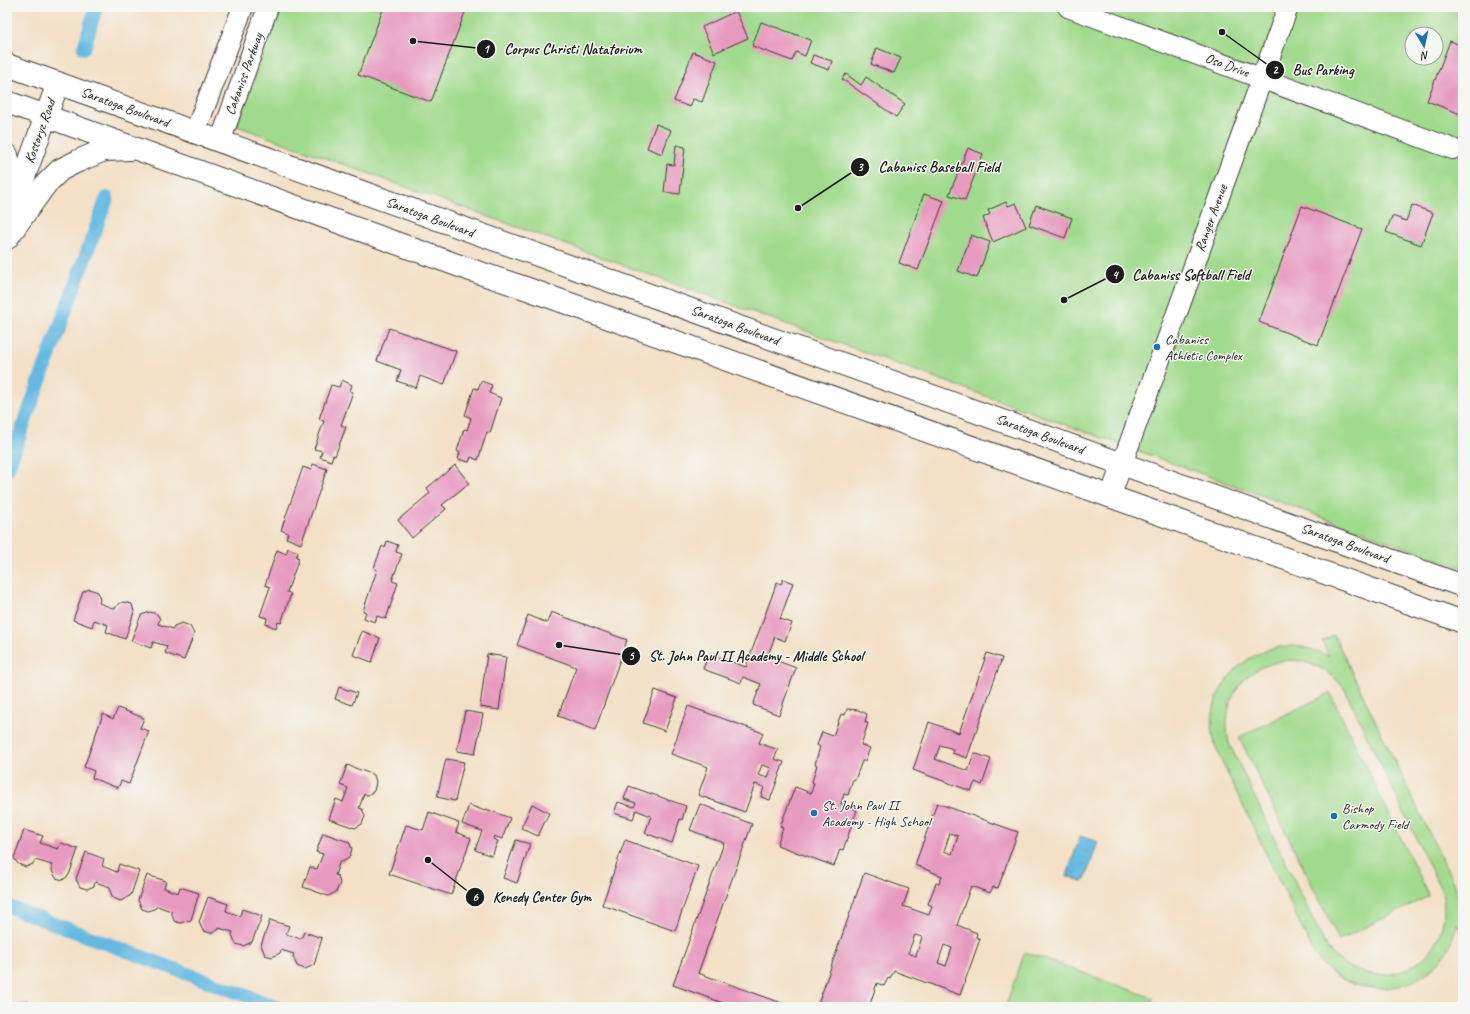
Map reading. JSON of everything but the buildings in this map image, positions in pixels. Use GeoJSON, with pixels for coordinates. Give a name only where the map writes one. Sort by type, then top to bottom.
{"type":"FeatureCollection","features":[{"type":"Feature","properties":{"kind":"main road","name":"Saratoga Boulevard"},"geometry":{"type":"LineString","coordinates":[[7,65],[1463,586]]}},
{"type":"Feature","properties":{"kind":"main road","name":"Kostoryz Road"},"geometry":{"type":"LineString","coordinates":[[7,224],[58,83]]}},
{"type":"Feature","properties":{"kind":"main road"},"geometry":{"type":"LineString","coordinates":[[7,102],[449,262],[1463,622]]}},
{"type":"Feature","properties":{"kind":"main road"},"geometry":{"type":"LineString","coordinates":[[7,238],[45,185],[60,170],[104,150],[136,148]]}},
{"type":"Feature","properties":{"kind":"main road"},"geometry":{"type":"LineString","coordinates":[[7,155],[16,197]]}},
{"type":"Feature","properties":{"kind":"street","name":"Cabaniss Parkway"},"geometry":{"type":"LineString","coordinates":[[195,132],[243,7]]}},
{"type":"Feature","properties":{"kind":"street","name":"Cabaniss Parkway"},"geometry":{"type":"LineString","coordinates":[[220,142],[268,7]]}},
{"type":"Feature","properties":{"kind":"street","name":"Oso Drive"},"geometry":{"type":"LineString","coordinates":[[1068,7],[1453,149]]}},
{"type":"Feature","properties":{"kind":"street","name":"Ranger Avenue"},"geometry":{"type":"LineString","coordinates":[[1110,497],[1288,7]]}},
{"type":"Feature","properties":{"kind":"green space","name":"Cabaniss Athletic Complex"},"geometry":{"type":"Polygon","coordinates":[[[280,7],[1463,7],[1463,568],[237,126],[280,7]]]}},
{"type":"Feature","properties":{"kind":"green space"},"geometry":{"type":"Polygon","coordinates":[[[1334,635],[1463,903],[1463,935],[1457,923],[1448,949],[1432,969],[1419,978],[1390,988],[1360,986],[1345,981],[1329,971],[1315,955],[1220,758],[1213,738],[1212,718],[1216,701],[1222,686],[1232,673],[1244,662],[1258,654],[1274,648],[1291,646],[1306,648],[1329,656],[1322,641],[1334,635]],[[1292,660],[1276,662],[1261,667],[1249,675],[1240,685],[1232,697],[1228,711],[1227,727],[1229,743],[1326,947],[1345,964],[1366,973],[1388,974],[1408,969],[1425,957],[1437,940],[1444,918],[1442,892],[1344,688],[1339,682],[1321,668],[1292,660]]]}},
{"type":"Feature","properties":{"kind":"green space","name":"Bishop Carmody Field"},"geometry":{"type":"Polygon","coordinates":[[[1330,693],[1429,896],[1339,940],[1239,737],[1330,693]]]}},
{"type":"Feature","properties":{"kind":"green space"},"geometry":{"type":"Polygon","coordinates":[[[1025,952],[1153,998],[1150,1007],[1005,1007],[1025,952]]]}},
{"type":"Feature","properties":{"kind":"water"},"geometry":{"type":"Polygon","coordinates":[[[1080,836],[1098,842],[1084,882],[1067,876],[1080,836]]]}},
{"type":"Feature","properties":{"kind":"waterway"},"geometry":{"type":"LineString","coordinates":[[84,48],[96,7]]}},
{"type":"Feature","properties":{"kind":"waterway"},"geometry":{"type":"LineString","coordinates":[[7,470],[107,198]]}},
{"type":"Feature","properties":{"kind":"waterway"},"geometry":{"type":"LineString","coordinates":[[7,906],[276,1007]]}},
{"type":"Feature","properties":{"kind":"place","name":"Bus Parking"},"geometry":{"type":"Point","coordinates":[1222,32]}},
{"type":"Feature","properties":{"kind":"place","name":"Corpus Christi Natatorium"},"geometry":{"type":"Point","coordinates":[413,41]}},
{"type":"Feature","properties":{"kind":"place","name":"Cabaniss Baseball Field"},"geometry":{"type":"Point","coordinates":[798,208]}},
{"type":"Feature","properties":{"kind":"place","name":"Cabaniss Softball Field"},"geometry":{"type":"Point","coordinates":[1064,300]}},
{"type":"Feature","properties":{"kind":"place","name":"Cabaniss Athletic Complex"},"geometry":{"type":"Point","coordinates":[1157,347]}},
{"type":"Feature","properties":{"kind":"place","name":"St. John Paul II Academy - Middle School"},"geometry":{"type":"Point","coordinates":[559,645]}},
{"type":"Feature","properties":{"kind":"place","name":"St. John Paul II Academy - High School"},"geometry":{"type":"Point","coordinates":[814,813]}},
{"type":"Feature","properties":{"kind":"place","name":"Bishop Carmody Field"},"geometry":{"type":"Point","coordinates":[1334,816]}},
{"type":"Feature","properties":{"kind":"place","name":"Kenedy Center Gym"},"geometry":{"type":"Point","coordinates":[428,860]}}]}
